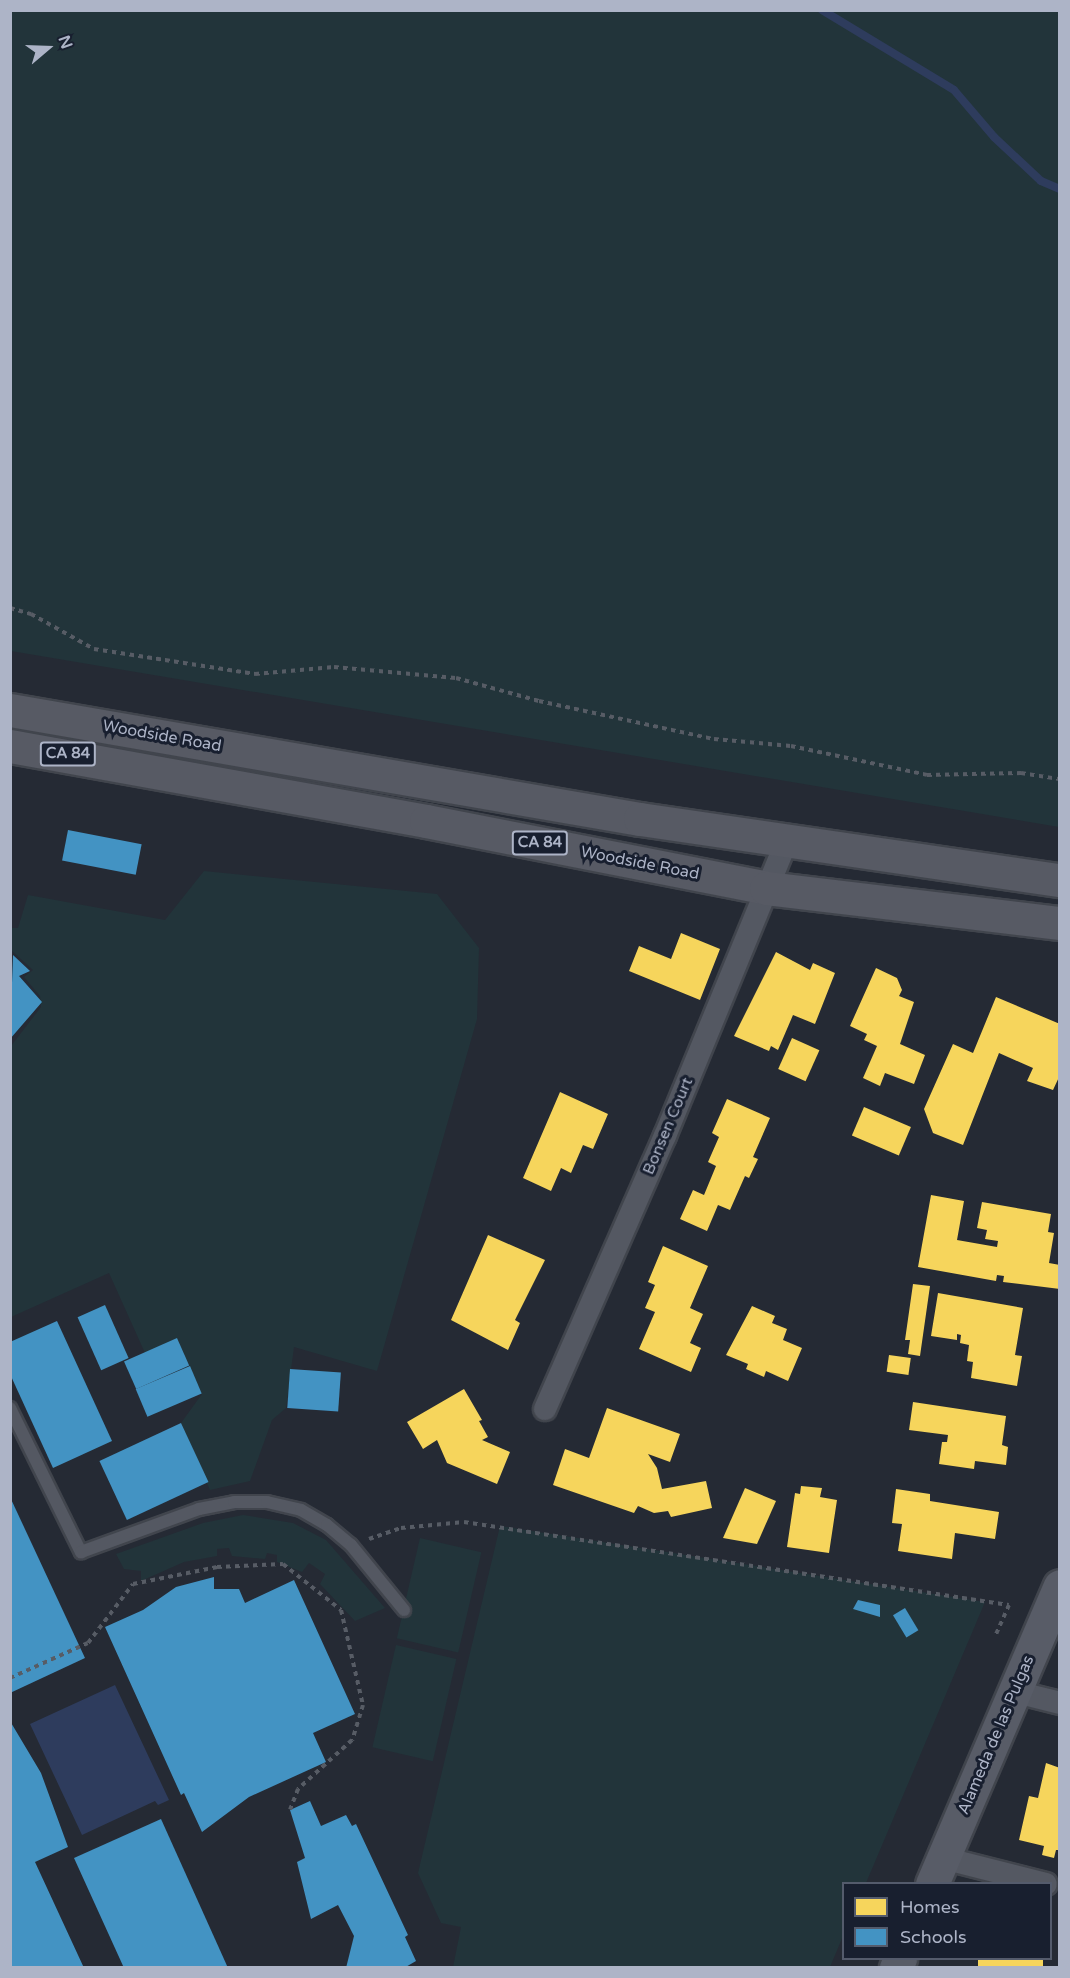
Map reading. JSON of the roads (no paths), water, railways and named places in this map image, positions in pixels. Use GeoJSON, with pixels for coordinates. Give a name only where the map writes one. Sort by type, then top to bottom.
{"type":"FeatureCollection","features":[{"type":"Feature","properties":{"kind":"main road","name":"Woodside Road"},"geometry":{"type":"LineString","coordinates":[[10,710],[640,819],[1059,880]]}},
{"type":"Feature","properties":{"kind":"main road","name":"Woodside Road"},"geometry":{"type":"LineString","coordinates":[[10,746],[415,818],[766,888],[1059,922]]}},
{"type":"Feature","properties":{"kind":"main road","name":"Alameda de las Pulgas"},"geometry":{"type":"LineString","coordinates":[[938,1871],[1016,1692],[1059,1586]]}},
{"type":"Feature","properties":{"kind":"street","name":"Bonsen Court"},"geometry":{"type":"LineString","coordinates":[[545,1409],[665,1136],[787,840]]}},
{"type":"Feature","properties":{"kind":"street"},"geometry":{"type":"LineString","coordinates":[[1016,1692],[1059,1703]]}},
{"type":"Feature","properties":{"kind":"street"},"geometry":{"type":"LineString","coordinates":[[938,1871],[1029,1882]]}},
{"type":"Feature","properties":{"kind":"lane"},"geometry":{"type":"LineString","coordinates":[[10,1408],[81,1552],[199,1509],[234,1502],[267,1502],[301,1510],[351,1545],[404,1610]]}},
{"type":"Feature","properties":{"kind":"water"},"geometry":{"type":"Polygon","coordinates":[[[115,1685],[169,1800],[158,1805],[155,1801],[82,1835],[30,1724],[115,1685]]]}},
{"type":"Feature","properties":{"kind":"waterway"},"geometry":{"type":"LineString","coordinates":[[822,10],[954,90],[994,137],[1041,181],[1060,189]]}}]}
